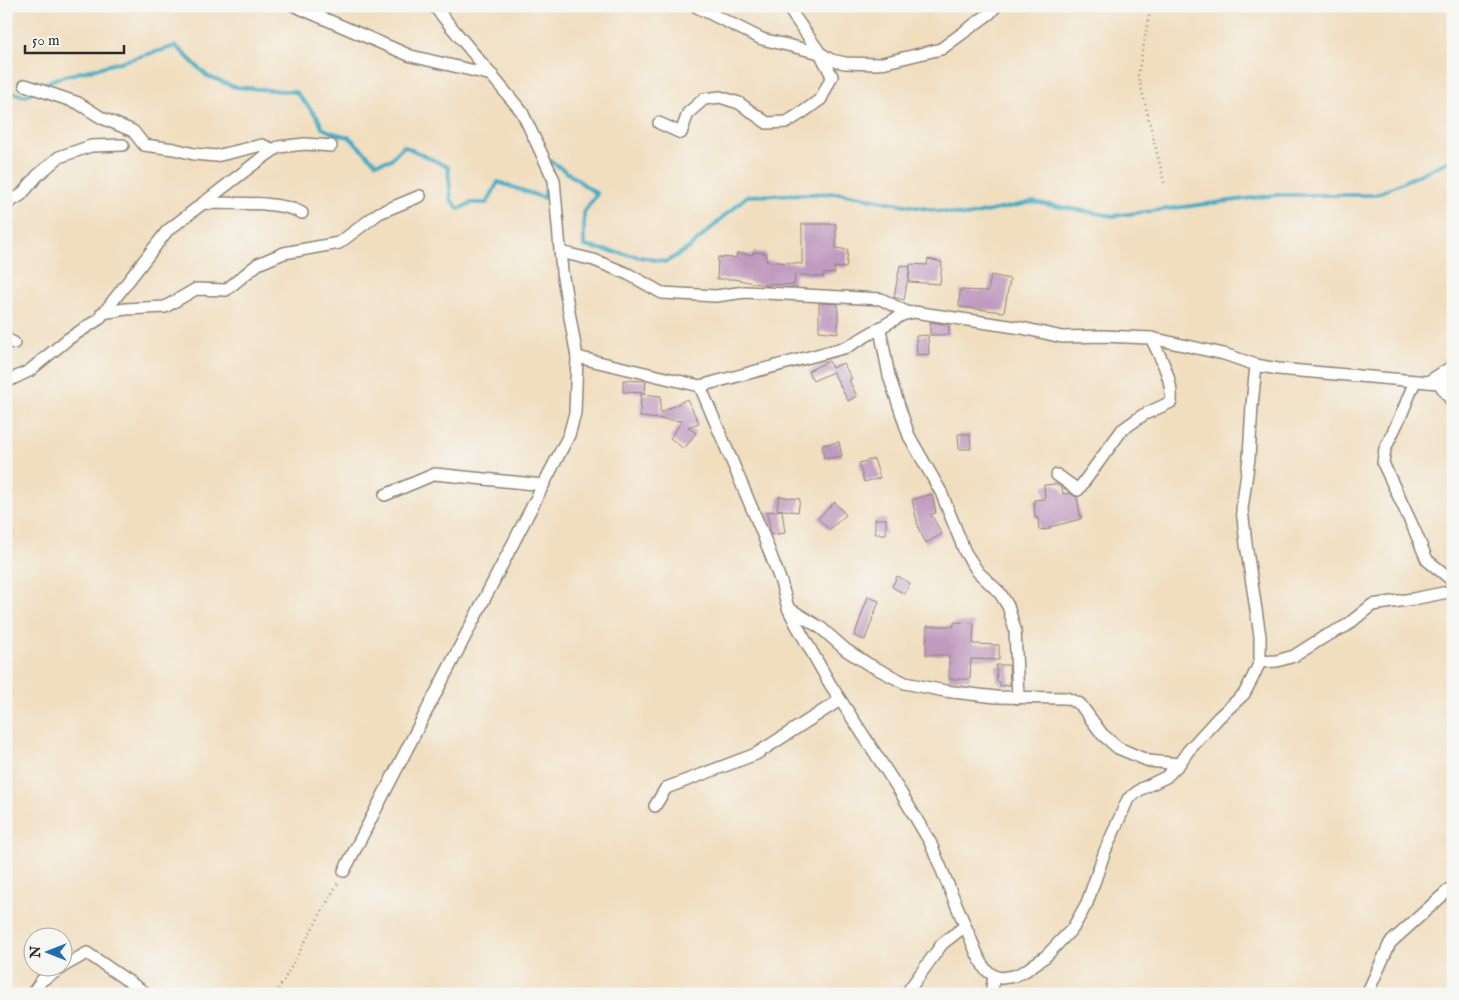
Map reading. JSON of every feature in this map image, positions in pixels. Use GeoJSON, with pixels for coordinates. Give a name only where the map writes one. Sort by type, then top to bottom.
{"type":"FeatureCollection","features":[{"type":"Feature","properties":{"kind":"street"},"geometry":{"type":"LineString","coordinates":[[296,6],[412,56],[492,75]]}},
{"type":"Feature","properties":{"kind":"street"},"geometry":{"type":"LineString","coordinates":[[344,871],[569,435],[574,413],[577,357],[562,272],[554,180],[522,112],[434,6]]}},
{"type":"Feature","properties":{"kind":"street"},"geometry":{"type":"LineString","coordinates":[[686,6],[690,8],[697,6],[762,39],[820,54],[831,60],[845,63],[878,64],[941,50],[990,13],[996,6]]}},
{"type":"Feature","properties":{"kind":"street"},"geometry":{"type":"LineString","coordinates":[[659,123],[681,133],[688,114],[704,99],[720,98],[739,103],[767,123],[787,122],[821,99],[832,76],[820,54],[787,6]]}},
{"type":"Feature","properties":{"kind":"street"},"geometry":{"type":"LineString","coordinates":[[24,85],[78,103],[102,118],[133,131],[144,145],[216,156],[262,145],[274,150]]}},
{"type":"Feature","properties":{"kind":"street"},"geometry":{"type":"LineString","coordinates":[[6,382],[29,371],[68,339],[99,318],[167,231],[278,147],[306,144],[331,146]]}},
{"type":"Feature","properties":{"kind":"street"},"geometry":{"type":"LineString","coordinates":[[6,204],[21,195],[37,176],[59,157],[91,146],[123,145]]}},
{"type":"Feature","properties":{"kind":"street"},"geometry":{"type":"LineString","coordinates":[[102,313],[126,309],[165,307],[196,289],[226,290],[258,264],[284,253],[339,243],[379,213],[420,196]]}},
{"type":"Feature","properties":{"kind":"street"},"geometry":{"type":"LineString","coordinates":[[203,203],[266,205],[294,209],[302,213]]}},
{"type":"Feature","properties":{"kind":"street"},"geometry":{"type":"LineString","coordinates":[[560,252],[594,260],[628,274],[662,293],[716,296],[745,292],[881,299],[908,313],[942,315],[1022,328],[1062,337],[1151,338],[1224,354],[1256,366],[1415,381],[1453,382]]}},
{"type":"Feature","properties":{"kind":"street"},"geometry":{"type":"LineString","coordinates":[[577,357],[700,386],[847,347],[908,313]]}},
{"type":"Feature","properties":{"kind":"street"},"geometry":{"type":"LineString","coordinates":[[880,329],[889,376],[909,436],[941,492],[965,552],[978,572],[1000,593],[1008,606],[1015,630],[1018,698]]}},
{"type":"Feature","properties":{"kind":"street"},"geometry":{"type":"LineString","coordinates":[[1057,475],[1078,490],[1122,430],[1142,415],[1171,402],[1172,389],[1161,358],[1151,338]]}},
{"type":"Feature","properties":{"kind":"street"},"geometry":{"type":"LineString","coordinates":[[700,386],[762,532],[781,582],[788,608],[796,624],[840,700],[901,793],[930,842],[985,969],[994,976],[1001,978],[1014,976],[1025,971],[1046,956],[1072,928],[1087,903],[1105,851],[1128,799],[1141,789],[1166,777],[1179,764],[1188,751],[1218,718],[1244,694],[1260,662],[1260,636],[1242,509],[1249,458],[1256,366]]}},
{"type":"Feature","properties":{"kind":"street"},"geometry":{"type":"LineString","coordinates":[[1434,382],[1453,366]]}},
{"type":"Feature","properties":{"kind":"street"},"geometry":{"type":"LineString","coordinates":[[1415,381],[1385,449],[1383,462],[1427,560],[1453,581]]}},
{"type":"Feature","properties":{"kind":"street"},"geometry":{"type":"LineString","coordinates":[[1434,382],[1453,403]]}},
{"type":"Feature","properties":{"kind":"street"},"geometry":{"type":"LineString","coordinates":[[385,495],[435,474],[543,485]]}},
{"type":"Feature","properties":{"kind":"street"},"geometry":{"type":"LineString","coordinates":[[1260,662],[1277,661],[1294,656],[1346,626],[1372,605],[1413,600],[1453,591]]}},
{"type":"Feature","properties":{"kind":"street"},"geometry":{"type":"LineString","coordinates":[[788,608],[821,628],[846,650],[905,683],[945,691],[996,697],[1066,698],[1080,704],[1102,734],[1118,748],[1149,761],[1179,764]]}},
{"type":"Feature","properties":{"kind":"street"},"geometry":{"type":"LineString","coordinates":[[655,806],[666,788],[756,754],[840,700]]}},
{"type":"Feature","properties":{"kind":"street"},"geometry":{"type":"LineString","coordinates":[[1367,994],[1390,943],[1453,886]]}},
{"type":"Feature","properties":{"kind":"street"},"geometry":{"type":"LineString","coordinates":[[906,994],[942,944],[965,926]]}},
{"type":"Feature","properties":{"kind":"street"},"geometry":{"type":"LineString","coordinates":[[72,961],[87,953],[147,994]]}},
{"type":"Feature","properties":{"kind":"street"},"geometry":{"type":"LineString","coordinates":[[991,994],[994,976]]}},
{"type":"Feature","properties":{"kind":"street"},"geometry":{"type":"LineString","coordinates":[[32,994],[45,978]]}},
{"type":"Feature","properties":{"kind":"path"},"geometry":{"type":"LineString","coordinates":[[1150,6],[1138,75],[1165,186]]}},
{"type":"Feature","properties":{"kind":"path"},"geometry":{"type":"LineString","coordinates":[[276,994],[344,871]]}},
{"type":"Feature","properties":{"kind":"building"},"geometry":{"type":"Polygon","coordinates":[[[802,224],[836,224],[836,248],[848,250],[846,268],[834,267],[835,273],[823,274],[823,277],[795,274],[794,285],[769,284],[769,286],[734,279],[717,279],[718,257],[736,258],[737,253],[753,255],[753,252],[766,253],[766,261],[802,264],[802,224]]]}},
{"type":"Feature","properties":{"kind":"building"},"geometry":{"type":"Polygon","coordinates":[[[928,259],[942,262],[940,284],[909,282],[910,264],[927,265],[928,259]]]}},
{"type":"Feature","properties":{"kind":"building"},"geometry":{"type":"Polygon","coordinates":[[[900,265],[910,267],[904,300],[894,297],[900,265]]]}},
{"type":"Feature","properties":{"kind":"building"},"geometry":{"type":"Polygon","coordinates":[[[991,275],[1010,279],[1004,312],[959,307],[960,290],[988,291],[991,275]]]}},
{"type":"Feature","properties":{"kind":"building"},"geometry":{"type":"Polygon","coordinates":[[[819,303],[838,304],[838,333],[819,331],[819,303]]]}},
{"type":"Feature","properties":{"kind":"building"},"geometry":{"type":"Polygon","coordinates":[[[930,322],[949,325],[949,335],[930,335],[930,322]]]}},
{"type":"Feature","properties":{"kind":"building"},"geometry":{"type":"Polygon","coordinates":[[[928,335],[929,354],[917,355],[916,336],[928,335]]]}},
{"type":"Feature","properties":{"kind":"building"},"geometry":{"type":"Polygon","coordinates":[[[829,361],[832,368],[843,363],[852,379],[849,380],[857,396],[848,401],[833,372],[813,381],[808,371],[829,361]]]}},
{"type":"Feature","properties":{"kind":"building"},"geometry":{"type":"Polygon","coordinates":[[[623,380],[646,381],[645,393],[623,392],[623,380]]]}},
{"type":"Feature","properties":{"kind":"building"},"geometry":{"type":"Polygon","coordinates":[[[641,394],[661,396],[660,413],[687,399],[699,423],[688,427],[696,433],[684,449],[670,438],[682,421],[640,417],[641,394]]]}},
{"type":"Feature","properties":{"kind":"building"},"geometry":{"type":"Polygon","coordinates":[[[958,434],[970,434],[971,449],[959,449],[958,434]]]}},
{"type":"Feature","properties":{"kind":"building"},"geometry":{"type":"Polygon","coordinates":[[[839,442],[842,456],[824,459],[822,445],[839,442]]]}},
{"type":"Feature","properties":{"kind":"building"},"geometry":{"type":"Polygon","coordinates":[[[874,459],[880,478],[864,482],[859,463],[874,459]]]}},
{"type":"Feature","properties":{"kind":"building"},"geometry":{"type":"Polygon","coordinates":[[[1056,484],[1062,488],[1063,494],[1069,493],[1077,497],[1081,519],[1050,527],[1050,529],[1039,530],[1038,518],[1035,518],[1034,500],[1045,499],[1044,485],[1056,484]]]}},
{"type":"Feature","properties":{"kind":"building"},"geometry":{"type":"Polygon","coordinates":[[[932,494],[936,513],[931,514],[942,534],[926,543],[919,530],[912,500],[932,494]]]}},
{"type":"Feature","properties":{"kind":"building"},"geometry":{"type":"Polygon","coordinates":[[[779,496],[800,499],[798,512],[777,509],[779,496]]]}},
{"type":"Feature","properties":{"kind":"building"},"geometry":{"type":"Polygon","coordinates":[[[835,502],[846,515],[829,530],[818,518],[835,502]]]}},
{"type":"Feature","properties":{"kind":"building"},"geometry":{"type":"Polygon","coordinates":[[[782,510],[785,533],[771,535],[767,512],[782,510]]]}},
{"type":"Feature","properties":{"kind":"building"},"geometry":{"type":"Polygon","coordinates":[[[875,519],[886,519],[886,534],[875,534],[875,519]]]}},
{"type":"Feature","properties":{"kind":"building"},"geometry":{"type":"Polygon","coordinates":[[[897,576],[910,583],[905,594],[892,587],[897,576]]]}},
{"type":"Feature","properties":{"kind":"building"},"geometry":{"type":"Polygon","coordinates":[[[868,597],[879,601],[865,640],[854,636],[868,597]]]}},
{"type":"Feature","properties":{"kind":"building"},"geometry":{"type":"Polygon","coordinates":[[[954,622],[974,623],[973,644],[999,645],[999,660],[971,659],[970,679],[949,679],[949,655],[926,655],[927,626],[954,626],[954,622]]]}},
{"type":"Feature","properties":{"kind":"building"},"geometry":{"type":"Polygon","coordinates":[[[996,665],[1009,665],[1010,685],[1000,686],[1000,682],[997,682],[996,665]]]}},
{"type":"Feature","properties":{"kind":"waterway"},"geometry":{"type":"LineString","coordinates":[[6,91],[26,96],[58,78],[176,46],[207,76],[235,87],[296,92],[318,118],[322,128],[349,137],[376,163],[390,160],[404,146],[448,167],[451,200],[459,209],[471,203],[487,203],[498,182],[544,198],[548,176]]}},
{"type":"Feature","properties":{"kind":"waterway"},"geometry":{"type":"LineString","coordinates":[[550,164],[551,161],[597,194],[584,212],[584,246],[666,262],[689,248],[747,196],[839,193],[966,216],[1033,202],[1113,216],[1276,195],[1375,195],[1453,159]]}}]}
